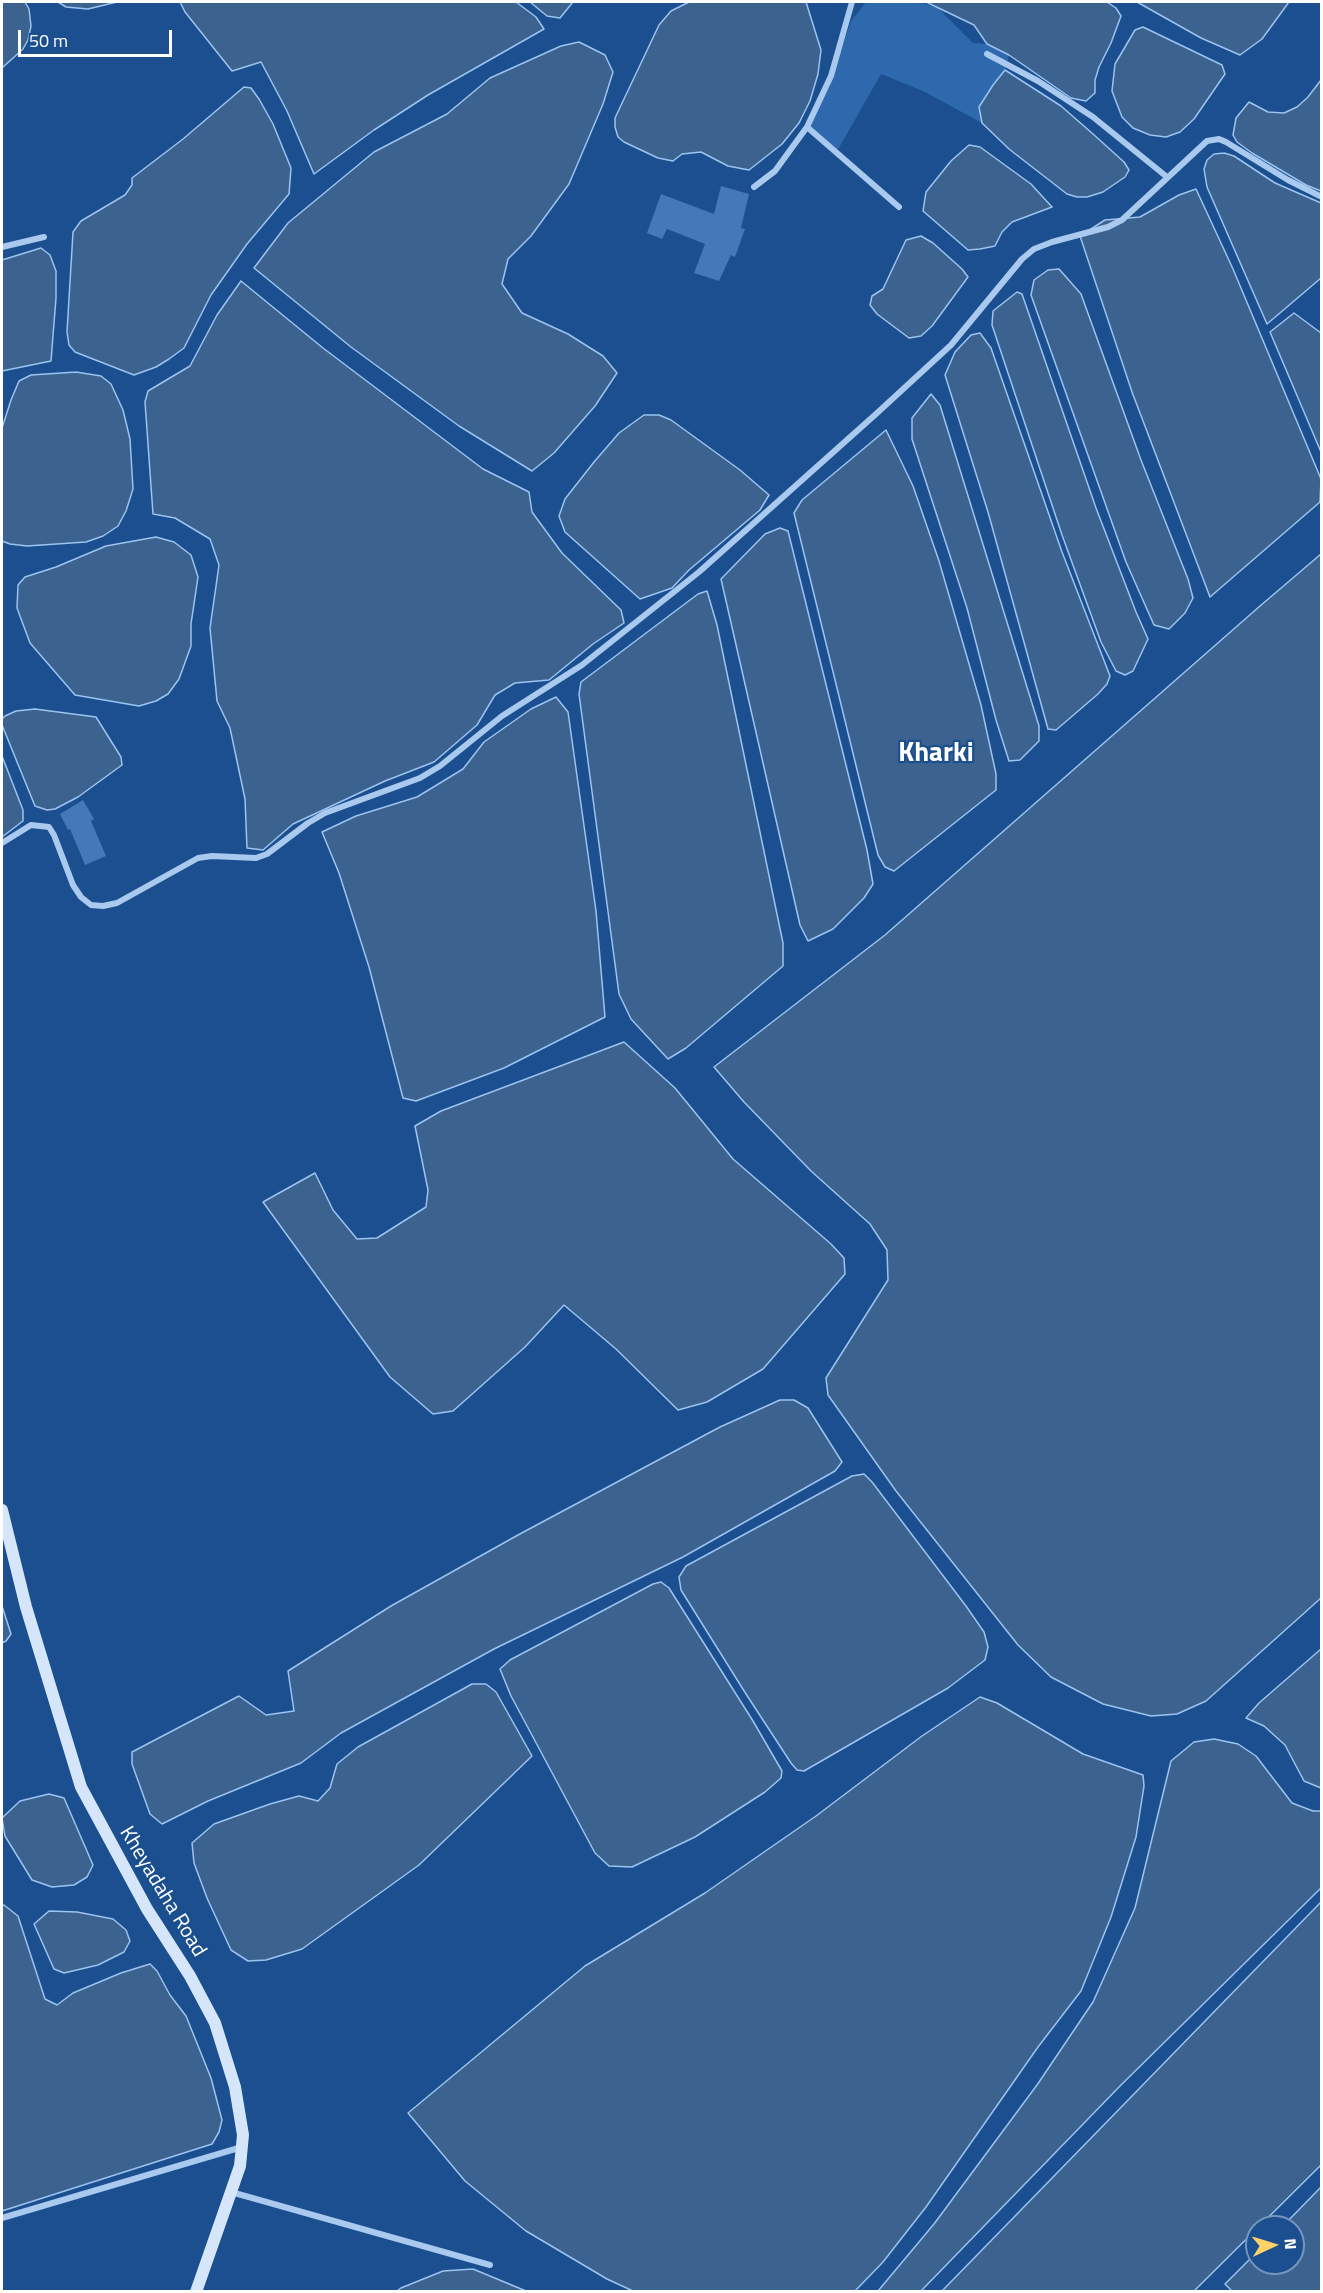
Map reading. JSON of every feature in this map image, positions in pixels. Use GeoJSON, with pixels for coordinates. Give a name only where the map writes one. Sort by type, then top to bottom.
{"type":"FeatureCollection","features":[{"type":"Feature","properties":{"kind":"main road","name":"Kheyadaha Road"},"geometry":{"type":"LineString","coordinates":[[2,1510],[35,1639],[81,1787],[147,1909],[190,1976],[215,2023],[235,2087],[243,2135],[240,2166],[196,2292]]}},
{"type":"Feature","properties":{"kind":"street"},"geometry":{"type":"LineString","coordinates":[[754,187],[774,171],[807,127],[831,76],[852,2]]}},
{"type":"Feature","properties":{"kind":"street"},"geometry":{"type":"LineString","coordinates":[[987,54],[1038,81],[1093,117],[1167,177]]}},
{"type":"Feature","properties":{"kind":"street"},"geometry":{"type":"LineString","coordinates":[[807,127],[899,207]]}},
{"type":"Feature","properties":{"kind":"street"},"geometry":{"type":"LineString","coordinates":[[2,843],[31,825],[49,827],[73,885],[81,897],[91,905],[103,906],[117,903],[198,858],[212,856],[256,858],[267,854],[308,823],[326,813],[420,778],[440,766],[502,716],[582,665],[699,572],[951,345],[1022,259],[1034,249],[1108,227],[1122,220],[1207,141],[1219,139],[1288,180],[1322,197]]}},
{"type":"Feature","properties":{"kind":"street"},"geometry":{"type":"LineString","coordinates":[[2,247],[44,237]]}},
{"type":"Feature","properties":{"kind":"street"},"geometry":{"type":"LineString","coordinates":[[2,2218],[242,2147]]}},
{"type":"Feature","properties":{"kind":"street"},"geometry":{"type":"LineString","coordinates":[[231,2192],[490,2265]]}},
{"type":"Feature","properties":{"kind":"shaded area"},"geometry":{"type":"Polygon","coordinates":[[[2,2],[25,2],[29,9],[31,26],[23,49],[2,68],[2,2]]]}},
{"type":"Feature","properties":{"kind":"shaded area"},"geometry":{"type":"Polygon","coordinates":[[[58,2],[117,2],[88,9],[66,7],[58,2]]]}},
{"type":"Feature","properties":{"kind":"shaded area"},"geometry":{"type":"Polygon","coordinates":[[[180,2],[516,2],[536,17],[544,29],[428,95],[374,130],[314,174],[287,111],[261,62],[232,71],[185,12],[180,2]]]}},
{"type":"Feature","properties":{"kind":"shaded area"},"geometry":{"type":"Polygon","coordinates":[[[530,2],[573,2],[560,18],[547,16],[530,2]]]}},
{"type":"Feature","properties":{"kind":"shaded area"},"geometry":{"type":"Polygon","coordinates":[[[689,2],[806,2],[821,50],[818,74],[810,101],[799,123],[782,144],[749,170],[728,166],[701,152],[682,154],[673,161],[658,158],[618,137],[615,118],[659,25],[671,11],[689,2]]]}},
{"type":"Feature","properties":{"kind":"shaded area"},"geometry":{"type":"Polygon","coordinates":[[[866,2],[918,2],[938,8],[973,43],[987,44],[1009,55],[1005,70],[979,107],[982,123],[923,91],[881,74],[836,153],[807,127],[829,88],[851,21],[866,2]]]}},
{"type":"Feature","properties":{"kind":"shaded area"},"geometry":{"type":"Polygon","coordinates":[[[926,2],[1107,2],[1116,8],[1121,16],[1099,67],[1095,80],[1095,93],[1086,101],[1071,98],[1009,55],[987,44],[974,25],[926,2]]]}},
{"type":"Feature","properties":{"kind":"shaded area"},"geometry":{"type":"Polygon","coordinates":[[[1137,2],[1289,2],[1262,39],[1240,55],[1201,38],[1137,2]]]}},
{"type":"Feature","properties":{"kind":"shaded area"},"geometry":{"type":"Polygon","coordinates":[[[1143,27],[1222,65],[1225,74],[1194,119],[1180,132],[1166,137],[1150,135],[1133,128],[1122,117],[1112,91],[1115,64],[1135,30],[1143,27]]]}},
{"type":"Feature","properties":{"kind":"shaded area"},"geometry":{"type":"Polygon","coordinates":[[[579,42],[605,55],[613,72],[603,104],[569,184],[531,236],[508,259],[502,284],[522,313],[568,334],[603,356],[617,373],[595,406],[554,453],[532,471],[459,426],[351,347],[254,268],[288,223],[374,152],[447,114],[490,78],[561,46],[579,42]]]}},
{"type":"Feature","properties":{"kind":"shaded area"},"geometry":{"type":"Polygon","coordinates":[[[1005,70],[1061,106],[1093,134],[1124,162],[1129,170],[1125,177],[1103,192],[1087,197],[1077,197],[1067,194],[1009,149],[982,123],[979,107],[1005,70]]]}},
{"type":"Feature","properties":{"kind":"shaded area"},"geometry":{"type":"Polygon","coordinates":[[[1321,80],[1322,191],[1306,185],[1252,153],[1237,142],[1233,135],[1236,118],[1249,102],[1268,112],[1284,113],[1297,107],[1321,80]]]}},
{"type":"Feature","properties":{"kind":"shaded area"},"geometry":{"type":"Polygon","coordinates":[[[244,87],[251,88],[273,124],[291,168],[289,194],[247,244],[211,295],[184,348],[156,367],[134,375],[75,352],[69,345],[67,332],[73,232],[81,221],[125,195],[132,185],[132,178],[183,139],[244,87]]]}},
{"type":"Feature","properties":{"kind":"shaded area"},"geometry":{"type":"Polygon","coordinates":[[[969,145],[980,147],[1031,184],[1052,207],[1012,222],[1002,232],[995,246],[968,250],[923,211],[926,192],[951,161],[969,145]]]}},
{"type":"Feature","properties":{"kind":"shaded area"},"geometry":{"type":"Polygon","coordinates":[[[1224,153],[1234,156],[1275,183],[1321,203],[1321,278],[1267,324],[1207,187],[1204,169],[1207,160],[1214,154],[1224,153]]]}},
{"type":"Feature","properties":{"kind":"shaded area"},"geometry":{"type":"Polygon","coordinates":[[[1196,189],[1233,269],[1321,479],[1320,502],[1210,597],[1132,392],[1080,236],[1105,220],[1140,217],[1179,195],[1196,189]]]}},
{"type":"Feature","properties":{"kind":"shaded area"},"geometry":{"type":"Polygon","coordinates":[[[921,236],[933,243],[968,277],[932,326],[921,336],[909,338],[877,314],[870,305],[872,296],[883,289],[906,240],[921,236]]]}},
{"type":"Feature","properties":{"kind":"shaded area"},"geometry":{"type":"Polygon","coordinates":[[[41,248],[50,255],[56,271],[51,361],[2,371],[2,260],[41,248]]]}},
{"type":"Feature","properties":{"kind":"shaded area"},"geometry":{"type":"Polygon","coordinates":[[[1059,269],[1081,294],[1141,460],[1188,579],[1193,598],[1185,613],[1169,629],[1154,625],[1126,562],[1031,295],[1034,280],[1048,270],[1059,269]]]}},
{"type":"Feature","properties":{"kind":"shaded area"},"geometry":{"type":"Polygon","coordinates":[[[241,281],[323,348],[483,469],[529,492],[532,512],[562,553],[621,610],[624,623],[593,644],[549,680],[515,683],[495,695],[477,725],[434,762],[385,781],[293,824],[263,850],[247,848],[245,799],[230,728],[217,701],[210,628],[219,565],[210,539],[175,518],[153,514],[145,402],[148,391],[190,366],[217,315],[241,281]]]}},
{"type":"Feature","properties":{"kind":"shaded area"},"geometry":{"type":"Polygon","coordinates":[[[1017,292],[1022,294],[1096,508],[1148,639],[1133,671],[1125,675],[1116,671],[1101,642],[1062,535],[992,325],[993,311],[1017,292]]]}},
{"type":"Feature","properties":{"kind":"shaded area"},"geometry":{"type":"Polygon","coordinates":[[[1294,313],[1321,333],[1321,452],[1270,332],[1294,313]]]}},
{"type":"Feature","properties":{"kind":"shaded area"},"geometry":{"type":"Polygon","coordinates":[[[980,333],[991,348],[1062,552],[1110,676],[1107,684],[1098,694],[1056,730],[1048,729],[988,512],[945,375],[955,352],[971,335],[980,333]]]}},
{"type":"Feature","properties":{"kind":"shaded area"},"geometry":{"type":"Polygon","coordinates":[[[76,372],[101,376],[111,384],[123,410],[130,439],[133,489],[126,511],[118,526],[103,536],[86,542],[27,546],[2,541],[2,428],[19,381],[31,375],[76,372]]]}},
{"type":"Feature","properties":{"kind":"shaded area"},"geometry":{"type":"Polygon","coordinates":[[[931,394],[940,405],[1039,726],[1039,741],[1020,760],[1009,761],[967,608],[912,439],[912,418],[931,394]]]}},
{"type":"Feature","properties":{"kind":"shaded area"},"geometry":{"type":"Polygon","coordinates":[[[644,415],[659,415],[671,420],[740,470],[769,495],[760,510],[689,570],[672,588],[640,599],[565,532],[559,516],[565,499],[594,462],[619,433],[644,415]]]}},
{"type":"Feature","properties":{"kind":"shaded area"},"geometry":{"type":"Polygon","coordinates":[[[886,430],[913,486],[939,561],[981,705],[996,774],[996,790],[894,871],[885,867],[878,855],[794,513],[802,500],[886,430]]]}},
{"type":"Feature","properties":{"kind":"shaded area"},"geometry":{"type":"Polygon","coordinates":[[[780,528],[788,531],[867,850],[873,884],[864,898],[833,929],[808,941],[800,925],[721,579],[765,534],[780,528]]]}},
{"type":"Feature","properties":{"kind":"shaded area"},"geometry":{"type":"Polygon","coordinates":[[[156,537],[174,542],[191,555],[198,577],[191,624],[191,646],[179,679],[168,694],[156,701],[139,706],[75,695],[30,643],[17,608],[18,585],[25,577],[106,546],[156,537]]]}},
{"type":"Feature","properties":{"kind":"shaded area"},"geometry":{"type":"Polygon","coordinates":[[[1321,554],[1321,1598],[1206,1701],[1177,1714],[1151,1716],[1103,1704],[1051,1677],[1018,1645],[896,1491],[828,1395],[826,1378],[888,1280],[887,1250],[870,1224],[811,1171],[744,1102],[714,1067],[885,935],[1321,554]]]}},
{"type":"Feature","properties":{"kind":"shaded area"},"geometry":{"type":"Polygon","coordinates":[[[707,591],[717,625],[783,943],[783,966],[686,1048],[668,1059],[631,1019],[619,994],[579,694],[581,682],[698,594],[707,591]]]}},
{"type":"Feature","properties":{"kind":"shaded area"},"geometry":{"type":"Polygon","coordinates":[[[556,697],[568,712],[596,911],[605,1017],[504,1068],[416,1101],[403,1098],[369,967],[339,873],[322,832],[356,816],[417,797],[463,769],[484,742],[531,709],[556,697]]]}},
{"type":"Feature","properties":{"kind":"shaded area"},"geometry":{"type":"Polygon","coordinates":[[[35,709],[96,717],[121,757],[122,765],[78,797],[55,809],[47,810],[35,806],[2,725],[2,719],[16,711],[35,709]]]}},
{"type":"Feature","properties":{"kind":"shaded area"},"geometry":{"type":"Polygon","coordinates":[[[2,756],[23,810],[23,821],[2,837],[2,756]]]}},
{"type":"Feature","properties":{"kind":"shaded area"},"geometry":{"type":"Polygon","coordinates":[[[624,1042],[675,1088],[733,1159],[831,1244],[844,1258],[845,1274],[763,1369],[707,1402],[678,1410],[616,1349],[564,1305],[525,1347],[453,1411],[433,1414],[390,1377],[263,1202],[315,1173],[333,1210],[357,1239],[377,1238],[426,1207],[428,1190],[415,1126],[441,1111],[624,1042]]]}},
{"type":"Feature","properties":{"kind":"shaded area"},"geometry":{"type":"Polygon","coordinates":[[[780,1400],[794,1400],[808,1408],[842,1462],[835,1471],[683,1557],[494,1649],[341,1733],[301,1763],[208,1801],[162,1824],[150,1814],[132,1764],[132,1752],[239,1696],[266,1715],[294,1711],[288,1671],[391,1606],[518,1535],[720,1427],[780,1400]]]}},
{"type":"Feature","properties":{"kind":"shaded area"},"geometry":{"type":"Polygon","coordinates":[[[864,1474],[966,1606],[984,1632],[988,1647],[985,1660],[948,1688],[804,1771],[797,1770],[681,1590],[679,1577],[686,1566],[852,1476],[864,1474]]]}},
{"type":"Feature","properties":{"kind":"shaded area"},"geometry":{"type":"Polygon","coordinates":[[[661,1582],[669,1588],[753,1721],[782,1771],[781,1778],[765,1792],[695,1837],[632,1867],[609,1866],[595,1853],[511,1696],[500,1669],[510,1660],[653,1584],[661,1582]]]}},
{"type":"Feature","properties":{"kind":"shaded area"},"geometry":{"type":"Polygon","coordinates":[[[2,1606],[11,1634],[2,1643],[2,1606]]]}},
{"type":"Feature","properties":{"kind":"shaded area"},"geometry":{"type":"Polygon","coordinates":[[[1321,1649],[1321,1788],[1304,1781],[1285,1745],[1264,1726],[1246,1718],[1259,1703],[1321,1649]]]}},
{"type":"Feature","properties":{"kind":"shaded area"},"geometry":{"type":"Polygon","coordinates":[[[472,1684],[486,1684],[496,1692],[532,1756],[419,1865],[302,1949],[266,1960],[248,1961],[231,1950],[194,1863],[192,1843],[214,1824],[270,1804],[299,1796],[318,1801],[330,1788],[337,1764],[358,1747],[472,1684]]]}},
{"type":"Feature","properties":{"kind":"shaded area"},"geometry":{"type":"Polygon","coordinates":[[[980,1697],[997,1703],[1083,1754],[1143,1775],[1144,1786],[1136,1837],[1111,1917],[1081,1991],[1038,2047],[926,2207],[883,2262],[855,2291],[633,2291],[607,2279],[526,2231],[465,2181],[408,2113],[585,1966],[705,1893],[816,1816],[922,1736],[980,1697]]]}},
{"type":"Feature","properties":{"kind":"shaded area"},"geometry":{"type":"Polygon","coordinates":[[[1214,1739],[1238,1744],[1256,1756],[1292,1803],[1313,1811],[1321,1811],[1321,1888],[1120,2086],[921,2291],[878,2291],[934,2224],[1037,2085],[1093,2002],[1135,1908],[1171,1761],[1194,1742],[1214,1739]]]}},
{"type":"Feature","properties":{"kind":"shaded area"},"geometry":{"type":"Polygon","coordinates":[[[49,1794],[64,1798],[93,1865],[87,1877],[74,1885],[52,1887],[32,1880],[5,1836],[2,1818],[20,1801],[49,1794]]]}},
{"type":"Feature","properties":{"kind":"shaded area"},"geometry":{"type":"Polygon","coordinates":[[[1321,1902],[1321,2165],[1271,2215],[1245,2215],[1245,2240],[1194,2291],[942,2291],[1321,1902]]]}},
{"type":"Feature","properties":{"kind":"shaded area"},"geometry":{"type":"Polygon","coordinates":[[[4,1905],[18,1916],[45,1999],[57,2005],[73,1993],[121,1973],[150,1964],[157,1971],[170,1995],[186,2016],[211,2078],[222,2120],[219,2132],[212,2144],[2,2211],[2,1906],[4,1905]]]}},
{"type":"Feature","properties":{"kind":"shaded area"},"geometry":{"type":"Polygon","coordinates":[[[49,1911],[77,1912],[113,1919],[126,1930],[130,1941],[124,1952],[98,1965],[64,1973],[54,1969],[34,1924],[49,1911]]]}},
{"type":"Feature","properties":{"kind":"shaded area"},"geometry":{"type":"Polygon","coordinates":[[[1321,2187],[1321,2291],[1232,2291],[1225,2284],[1245,2264],[1245,2275],[1305,2275],[1305,2215],[1294,2215],[1321,2187]]]}},
{"type":"Feature","properties":{"kind":"shaded area"},"geometry":{"type":"Polygon","coordinates":[[[473,2269],[526,2291],[397,2291],[443,2271],[473,2269]]]}},
{"type":"Feature","properties":{"kind":"building"},"geometry":{"type":"Polygon","coordinates":[[[721,186],[749,194],[741,228],[745,229],[735,257],[731,255],[719,281],[694,273],[705,244],[667,229],[662,239],[647,233],[661,194],[714,214],[721,186]]]}},
{"type":"Feature","properties":{"kind":"building"},"geometry":{"type":"Polygon","coordinates":[[[83,800],[94,819],[91,821],[106,856],[85,865],[70,829],[68,830],[60,814],[83,800]]]}},
{"type":"Feature","properties":{"kind":"district","name":"Kharki"},"geometry":{"type":"Point","coordinates":[936,754]}}]}
